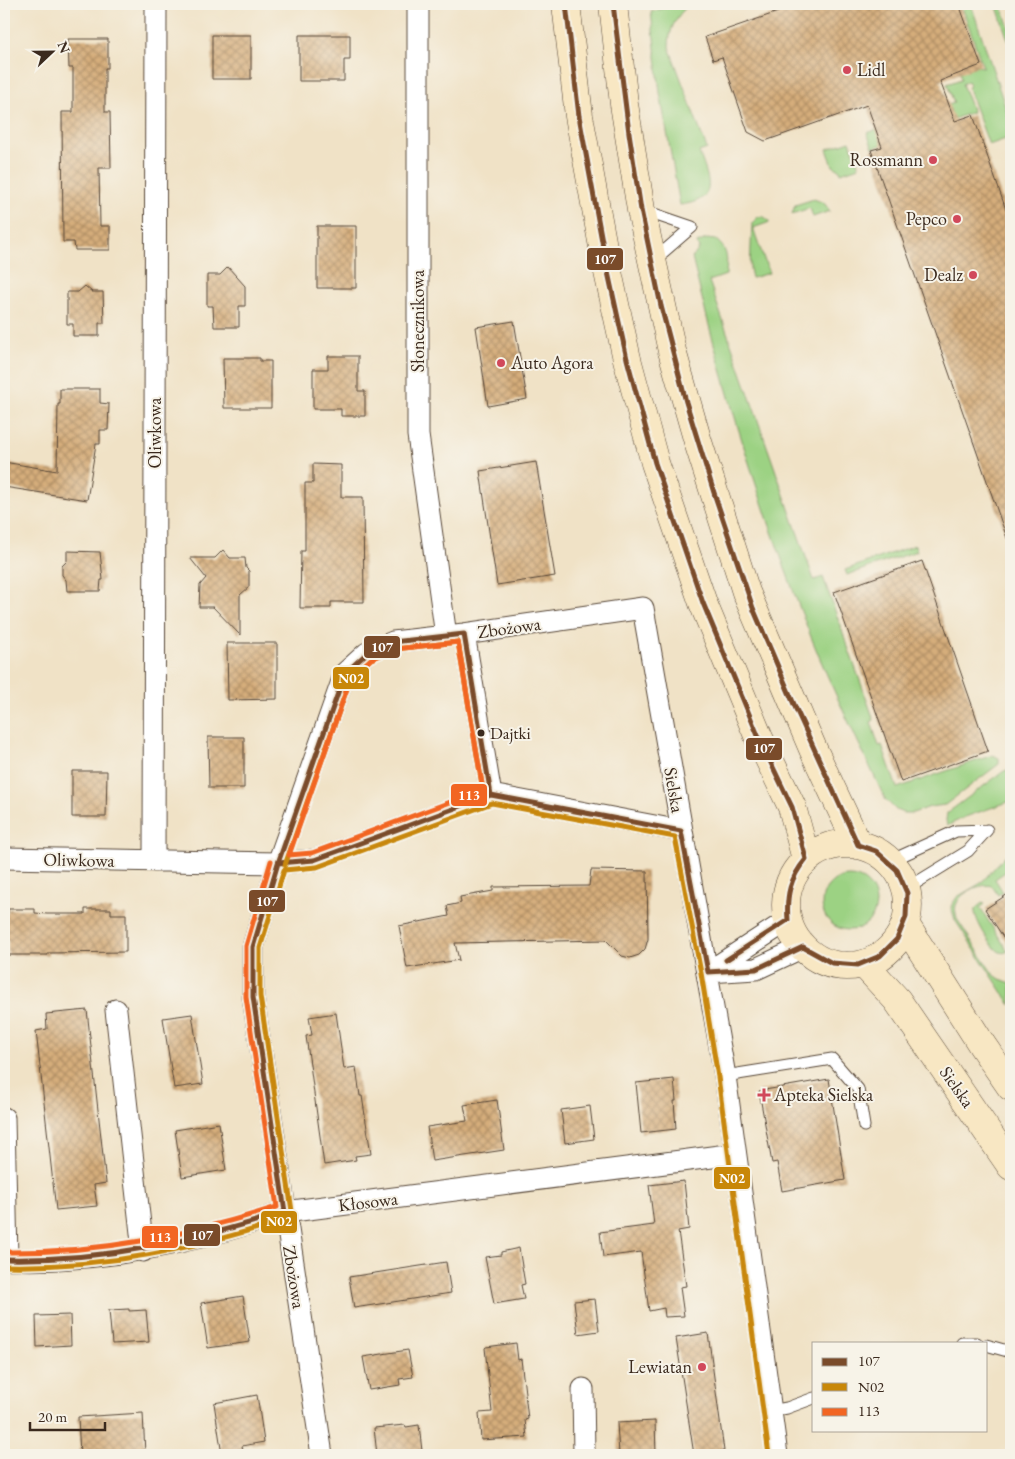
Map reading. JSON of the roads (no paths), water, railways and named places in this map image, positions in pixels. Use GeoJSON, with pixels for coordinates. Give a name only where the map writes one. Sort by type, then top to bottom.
{"type":"FeatureCollection","features":[{"type":"Feature","properties":{"kind":"main road"},"geometry":{"type":"LineString","coordinates":[[566,4],[579,116],[606,263],[627,359],[655,463],[703,603],[759,738],[792,807],[806,859]]}},
{"type":"Feature","properties":{"kind":"main road"},"geometry":{"type":"LineString","coordinates":[[613,4],[624,104],[651,262],[672,351],[698,442],[746,592],[813,749],[858,845]]}},
{"type":"Feature","properties":{"kind":"main road"},"geometry":{"type":"LineString","coordinates":[[840,844],[858,845],[875,850],[890,861],[900,874],[906,889],[908,907],[905,924],[896,942],[882,955],[864,964],[848,966],[831,964],[816,958],[793,935],[788,920],[786,903],[788,887],[795,872],[806,859],[822,849],[840,844]]}},
{"type":"Feature","properties":{"kind":"main road"},"geometry":{"type":"LineString","coordinates":[[905,924],[1011,1087]]}},
{"type":"Feature","properties":{"kind":"main road","name":"Sielska"},"geometry":{"type":"LineString","coordinates":[[864,964],[897,1000],[1011,1166]]}},
{"type":"Feature","properties":{"kind":"street","name":"Oliwkowa"},"geometry":{"type":"LineString","coordinates":[[154,861],[156,4]]}},
{"type":"Feature","properties":{"kind":"street","name":"Słonecznikowa"},"geometry":{"type":"LineString","coordinates":[[418,4],[418,435],[455,635],[490,795]]}},
{"type":"Feature","properties":{"kind":"street","name":"Zbożowa"},"geometry":{"type":"LineString","coordinates":[[322,1455],[253,997],[253,947],[278,863],[346,673],[367,653],[393,642],[643,608]]}},
{"type":"Feature","properties":{"kind":"street","name":"Sielska"},"geometry":{"type":"LineString","coordinates":[[643,608],[681,831],[708,972],[777,1455]]}},
{"type":"Feature","properties":{"kind":"street"},"geometry":{"type":"LineString","coordinates":[[278,863],[314,860],[490,795],[681,831]]}},
{"type":"Feature","properties":{"kind":"street","name":"Oliwkowa"},"geometry":{"type":"LineString","coordinates":[[4,858],[278,863]]}},
{"type":"Feature","properties":{"kind":"street"},"geometry":{"type":"LineString","coordinates":[[708,972],[788,920]]}},
{"type":"Feature","properties":{"kind":"street"},"geometry":{"type":"LineString","coordinates":[[708,972],[756,969],[803,947]]}},
{"type":"Feature","properties":{"kind":"street"},"geometry":{"type":"LineString","coordinates":[[116,1010],[143,1251]]}},
{"type":"Feature","properties":{"kind":"street"},"geometry":{"type":"LineString","coordinates":[[4,1118],[6,1259]]}},
{"type":"Feature","properties":{"kind":"street","name":"Kłosowa"},"geometry":{"type":"LineString","coordinates":[[6,1259],[64,1259],[143,1251],[229,1231],[285,1212],[735,1154]]}},
{"type":"Feature","properties":{"kind":"street"},"geometry":{"type":"LineString","coordinates":[[583,1389],[584,1455]]}},
{"type":"Feature","properties":{"kind":"lane"},"geometry":{"type":"LineString","coordinates":[[641,210],[692,227],[651,262]]}},
{"type":"Feature","properties":{"kind":"lane"},"geometry":{"type":"LineString","coordinates":[[890,861],[956,831],[987,830],[968,851],[906,889]]}},
{"type":"Feature","properties":{"kind":"lane"},"geometry":{"type":"LineString","coordinates":[[724,1076],[832,1059],[858,1089],[864,1126]]}},
{"type":"Feature","properties":{"kind":"lane"},"geometry":{"type":"LineString","coordinates":[[988,1346],[1011,1352]]}},
{"type":"Feature","properties":{"kind":"lane"},"geometry":{"type":"LineString","coordinates":[[771,1411],[812,1399]]}},
{"type":"Feature","properties":{"kind":"place","name":"Lidl"},"geometry":{"type":"Point","coordinates":[847,70]}},
{"type":"Feature","properties":{"kind":"place","name":"Rossmann"},"geometry":{"type":"Point","coordinates":[933,160]}},
{"type":"Feature","properties":{"kind":"place","name":"Pepco"},"geometry":{"type":"Point","coordinates":[957,219]}},
{"type":"Feature","properties":{"kind":"place","name":"Dealz"},"geometry":{"type":"Point","coordinates":[973,275]}},
{"type":"Feature","properties":{"kind":"place","name":"Auto Agora"},"geometry":{"type":"Point","coordinates":[501,363]}},
{"type":"Feature","properties":{"kind":"place","name":"Dajtki"},"geometry":{"type":"Point","coordinates":[481,733]}},
{"type":"Feature","properties":{"kind":"place","name":"Apteka Sielska"},"geometry":{"type":"Point","coordinates":[764,1095]}},
{"type":"Feature","properties":{"kind":"place","name":"Lewiatan"},"geometry":{"type":"Point","coordinates":[702,1367]}}]}
